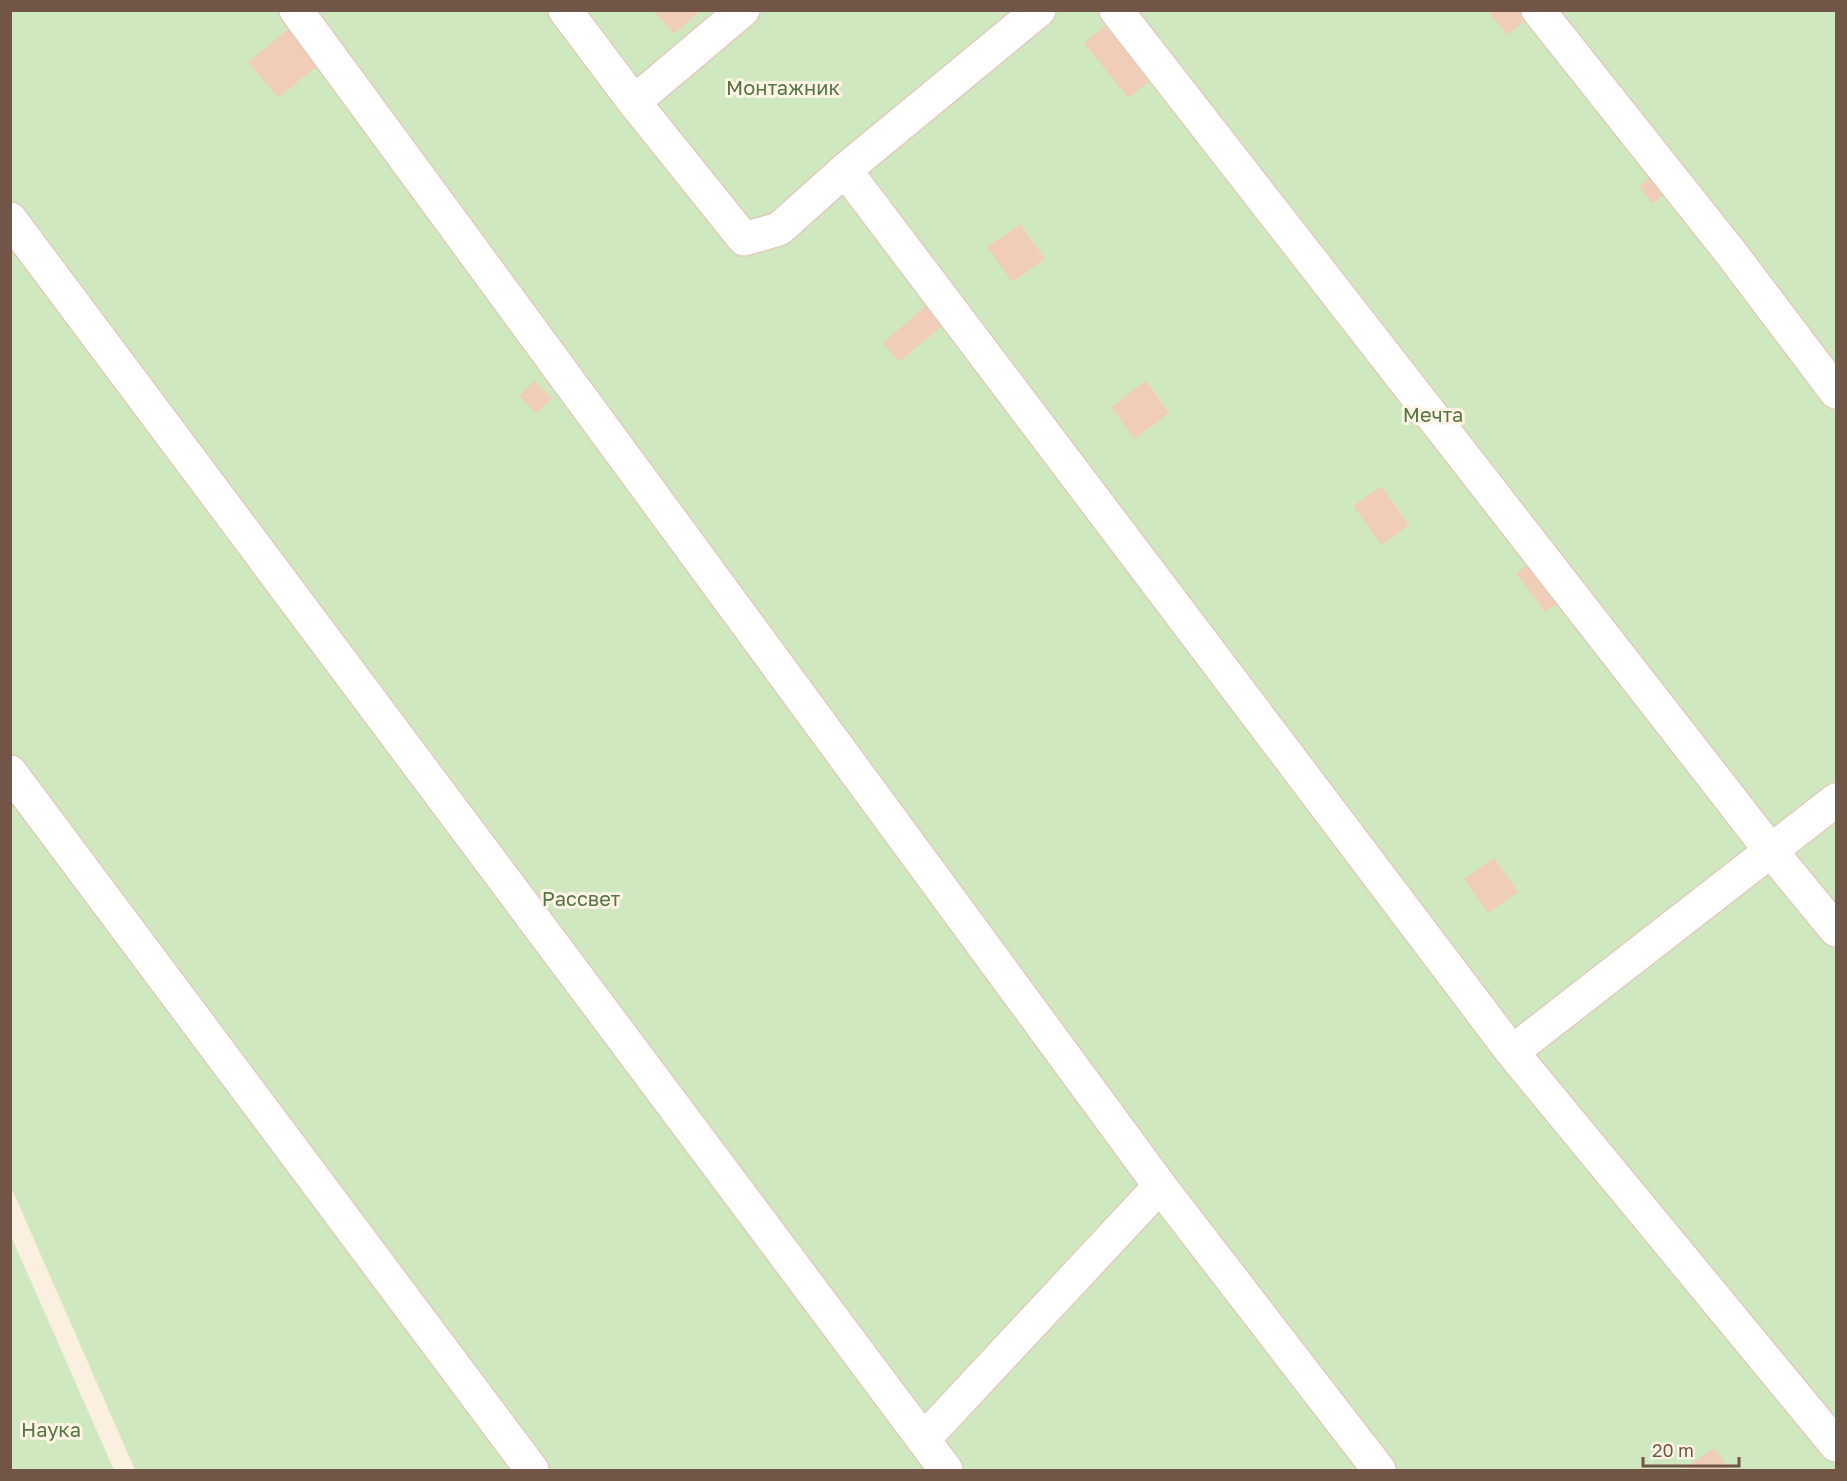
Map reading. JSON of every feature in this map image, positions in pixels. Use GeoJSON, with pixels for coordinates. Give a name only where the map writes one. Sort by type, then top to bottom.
{"type":"FeatureCollection","features":[{"type":"Feature","properties":{"kind":"lane"},"geometry":{"type":"LineString","coordinates":[[296,10],[1160,1186],[1379,1470]]}},
{"type":"Feature","properties":{"kind":"lane"},"geometry":{"type":"LineString","coordinates":[[565,10],[634,102],[744,238],[778,230],[845,170],[1039,10]]}},
{"type":"Feature","properties":{"kind":"lane"},"geometry":{"type":"LineString","coordinates":[[634,102],[743,10]]}},
{"type":"Feature","properties":{"kind":"lane"},"geometry":{"type":"LineString","coordinates":[[1116,10],[1771,851],[1836,930]]}},
{"type":"Feature","properties":{"kind":"lane"},"geometry":{"type":"LineString","coordinates":[[1539,10],[1731,253],[1836,392]]}},
{"type":"Feature","properties":{"kind":"lane"},"geometry":{"type":"LineString","coordinates":[[845,170],[1512,1052],[1836,1445]]}},
{"type":"Feature","properties":{"kind":"lane"},"geometry":{"type":"LineString","coordinates":[[10,219],[946,1470]]}},
{"type":"Feature","properties":{"kind":"lane"},"geometry":{"type":"LineString","coordinates":[[10,772],[532,1470]]}},
{"type":"Feature","properties":{"kind":"lane"},"geometry":{"type":"LineString","coordinates":[[1512,1052],[1836,800]]}},
{"type":"Feature","properties":{"kind":"lane"},"geometry":{"type":"LineString","coordinates":[[923,1440],[1160,1186]]}},
{"type":"Feature","properties":{"kind":"green space","name":"Рассвет"},"geometry":{"type":"Polygon","coordinates":[[[10,11],[1836,11],[1836,1470],[135,1470],[11,1187],[10,11]]]}},
{"type":"Feature","properties":{"kind":"green space","name":"Наука"},"geometry":{"type":"Polygon","coordinates":[[[11,1236],[114,1470],[11,1470],[11,1236]]]}},
{"type":"Feature","properties":{"kind":"building"},"geometry":{"type":"Polygon","coordinates":[[[653,10],[701,10],[674,34],[653,10]]]}},
{"type":"Feature","properties":{"kind":"building"},"geometry":{"type":"Polygon","coordinates":[[[1124,10],[1169,65],[1128,98],[1084,43],[1124,10]]]}},
{"type":"Feature","properties":{"kind":"building"},"geometry":{"type":"Polygon","coordinates":[[[1487,10],[1534,10],[1539,17],[1528,26],[1524,21],[1507,35],[1487,10]]]}},
{"type":"Feature","properties":{"kind":"building"},"geometry":{"type":"Polygon","coordinates":[[[288,29],[318,65],[278,98],[248,62],[288,29]]]}},
{"type":"Feature","properties":{"kind":"building"},"geometry":{"type":"Polygon","coordinates":[[[1658,171],[1672,188],[1652,204],[1639,186],[1658,171]]]}},
{"type":"Feature","properties":{"kind":"building"},"geometry":{"type":"Polygon","coordinates":[[[1020,224],[1045,259],[1012,282],[987,247],[1020,224]]]}},
{"type":"Feature","properties":{"kind":"building"},"geometry":{"type":"Polygon","coordinates":[[[934,298],[951,318],[899,362],[883,343],[934,298]]]}},
{"type":"Feature","properties":{"kind":"building"},"geometry":{"type":"Polygon","coordinates":[[[534,381],[552,398],[536,413],[519,396],[534,381]]]}},
{"type":"Feature","properties":{"kind":"building"},"geometry":{"type":"Polygon","coordinates":[[[1146,381],[1169,413],[1134,439],[1111,407],[1146,381]]]}},
{"type":"Feature","properties":{"kind":"building"},"geometry":{"type":"Polygon","coordinates":[[[1381,486],[1409,525],[1381,545],[1353,506],[1381,486]]]}},
{"type":"Feature","properties":{"kind":"building"},"geometry":{"type":"Polygon","coordinates":[[[1534,560],[1563,599],[1545,612],[1516,573],[1534,560]]]}},
{"type":"Feature","properties":{"kind":"building"},"geometry":{"type":"Polygon","coordinates":[[[1494,858],[1518,892],[1488,913],[1464,879],[1494,858]]]}},
{"type":"Feature","properties":{"kind":"building"},"geometry":{"type":"Polygon","coordinates":[[[1714,1448],[1730,1470],[1682,1470],[1714,1448]]]}},
{"type":"Feature","properties":{"kind":"park label","name":"Монтажник"},"geometry":{"type":"Point","coordinates":[783,88]}},
{"type":"Feature","properties":{"kind":"park label","name":"Мечта"},"geometry":{"type":"Point","coordinates":[1433,415]}}]}
